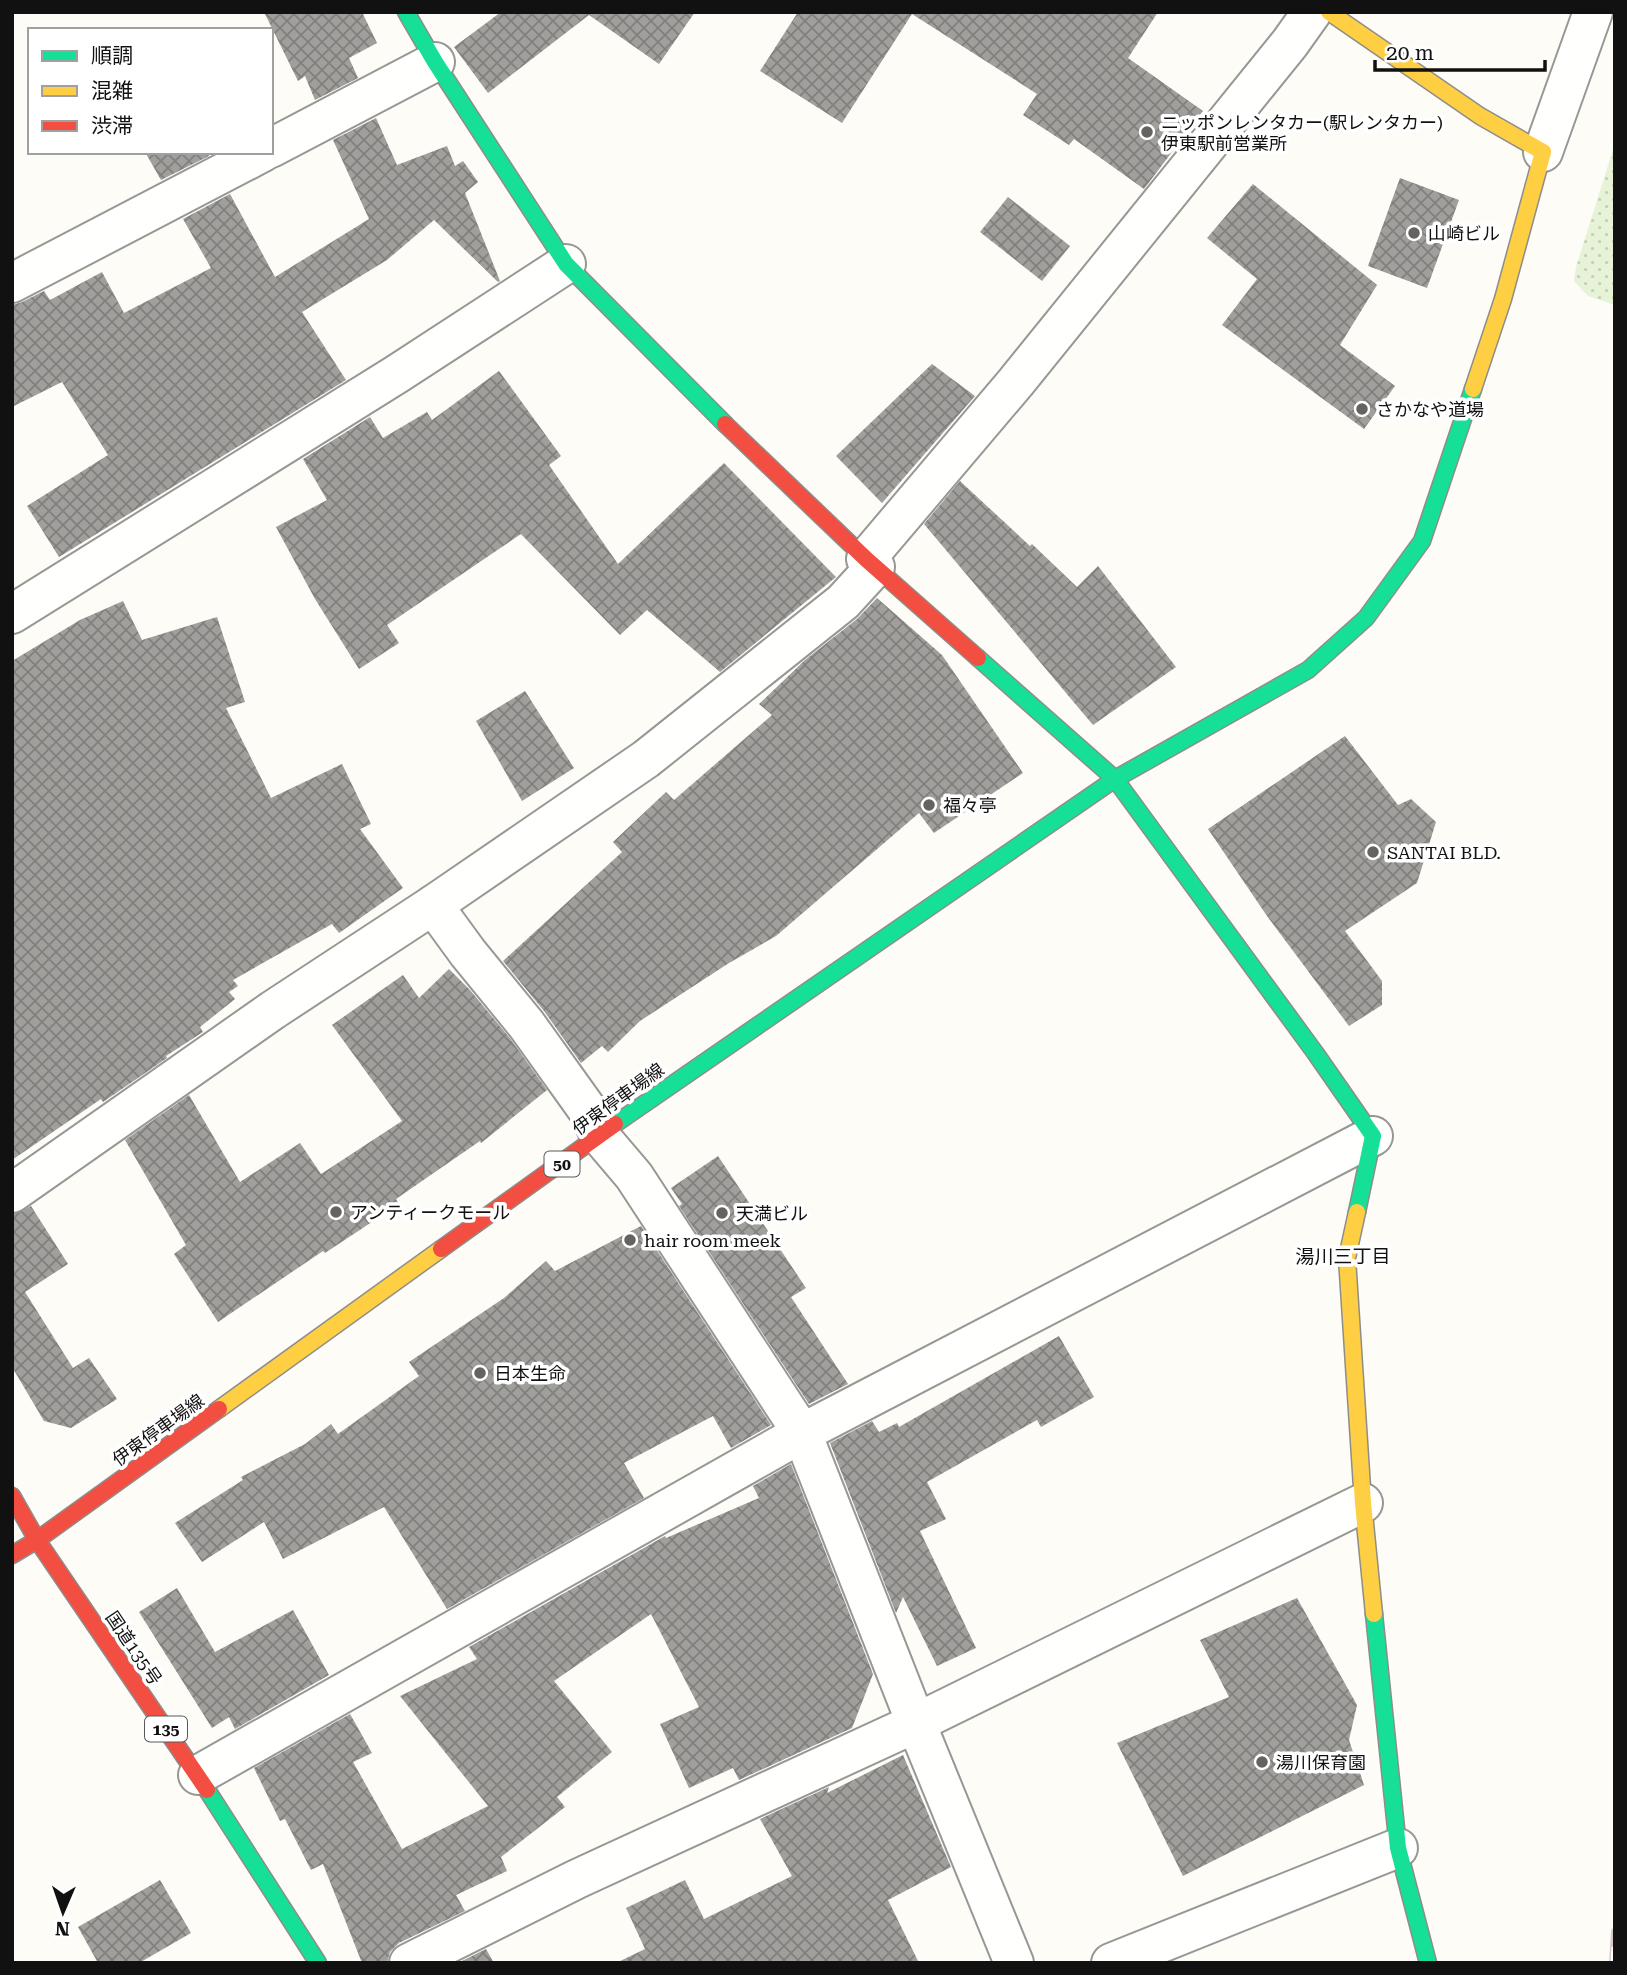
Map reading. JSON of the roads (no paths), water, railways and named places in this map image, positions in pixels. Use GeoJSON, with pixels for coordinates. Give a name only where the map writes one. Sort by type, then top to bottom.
{"type":"FeatureCollection","features":[{"type":"Feature","properties":{"kind":"main road"},"geometry":{"type":"LineString","coordinates":[[407,12],[435,62],[566,264],[701,401],[870,563],[1115,779],[1373,1136],[1347,1258],[1363,1503],[1398,1848],[1427,1963]]}},
{"type":"Feature","properties":{"kind":"main road"},"geometry":{"type":"LineString","coordinates":[[1329,12],[1480,116],[1543,152]]}},
{"type":"Feature","properties":{"kind":"main road","name":"伊東停車場線"},"geometry":{"type":"LineString","coordinates":[[12,1555],[37,1540],[657,1094],[1115,779],[1308,670],[1366,618],[1422,541],[1503,299],[1543,152]]}},
{"type":"Feature","properties":{"kind":"main road","name":"国道135号"},"geometry":{"type":"LineString","coordinates":[[12,1496],[37,1540],[198,1775],[318,1963]]}},
{"type":"Feature","properties":{"kind":"street"},"geometry":{"type":"LineString","coordinates":[[12,1193],[273,1010],[433,905],[646,759],[843,602],[870,563],[1290,43],[1312,12]]}},
{"type":"Feature","properties":{"kind":"street"},"geometry":{"type":"LineString","coordinates":[[1543,152],[1593,12]]}},
{"type":"Feature","properties":{"kind":"street"},"geometry":{"type":"LineString","coordinates":[[273,147],[435,62]]}},
{"type":"Feature","properties":{"kind":"street"},"geometry":{"type":"LineString","coordinates":[[12,283],[259,154]]}},
{"type":"Feature","properties":{"kind":"street"},"geometry":{"type":"LineString","coordinates":[[12,614],[397,374],[566,264]]}},
{"type":"Feature","properties":{"kind":"street"},"geometry":{"type":"LineString","coordinates":[[433,905],[574,1090],[589,1112],[600,1136],[634,1176],[802,1433],[1014,1963]]}},
{"type":"Feature","properties":{"kind":"street"},"geometry":{"type":"LineString","coordinates":[[198,1775],[802,1433],[1373,1136]]}},
{"type":"Feature","properties":{"kind":"street"},"geometry":{"type":"LineString","coordinates":[[409,1963],[577,1879],[916,1723],[1363,1503]]}},
{"type":"Feature","properties":{"kind":"street"},"geometry":{"type":"LineString","coordinates":[[1111,1963],[1398,1848]]}},
{"type":"Feature","properties":{"kind":"railway"},"geometry":{"type":"LineString","coordinates":[[1613,1963],[1615,1932]]}},
{"type":"Feature","properties":{"kind":"place","name":"ニッポンレンタカー(駅レンタカー) 伊東駅前営業所"},"geometry":{"type":"Point","coordinates":[1147,132]}},
{"type":"Feature","properties":{"kind":"place","name":"山崎ビル"},"geometry":{"type":"Point","coordinates":[1414,233]}},
{"type":"Feature","properties":{"kind":"place","name":"さかなや道場"},"geometry":{"type":"Point","coordinates":[1362,409]}},
{"type":"Feature","properties":{"kind":"place","name":"福々亭"},"geometry":{"type":"Point","coordinates":[929,805]}},
{"type":"Feature","properties":{"kind":"place","name":"SANTAI BLD."},"geometry":{"type":"Point","coordinates":[1373,852]}},
{"type":"Feature","properties":{"kind":"place","name":"アンティークモール"},"geometry":{"type":"Point","coordinates":[336,1212]}},
{"type":"Feature","properties":{"kind":"place","name":"天満ビル"},"geometry":{"type":"Point","coordinates":[722,1213]}},
{"type":"Feature","properties":{"kind":"place","name":"hair room meek"},"geometry":{"type":"Point","coordinates":[630,1240]}},
{"type":"Feature","properties":{"kind":"place","name":"日本生命"},"geometry":{"type":"Point","coordinates":[480,1373]}},
{"type":"Feature","properties":{"kind":"place","name":"湯川保育園"},"geometry":{"type":"Point","coordinates":[1262,1762]}},
{"type":"Feature","properties":{"kind":"district","name":"湯川三丁目"},"geometry":{"type":"Point","coordinates":[1343,1256]}}]}
